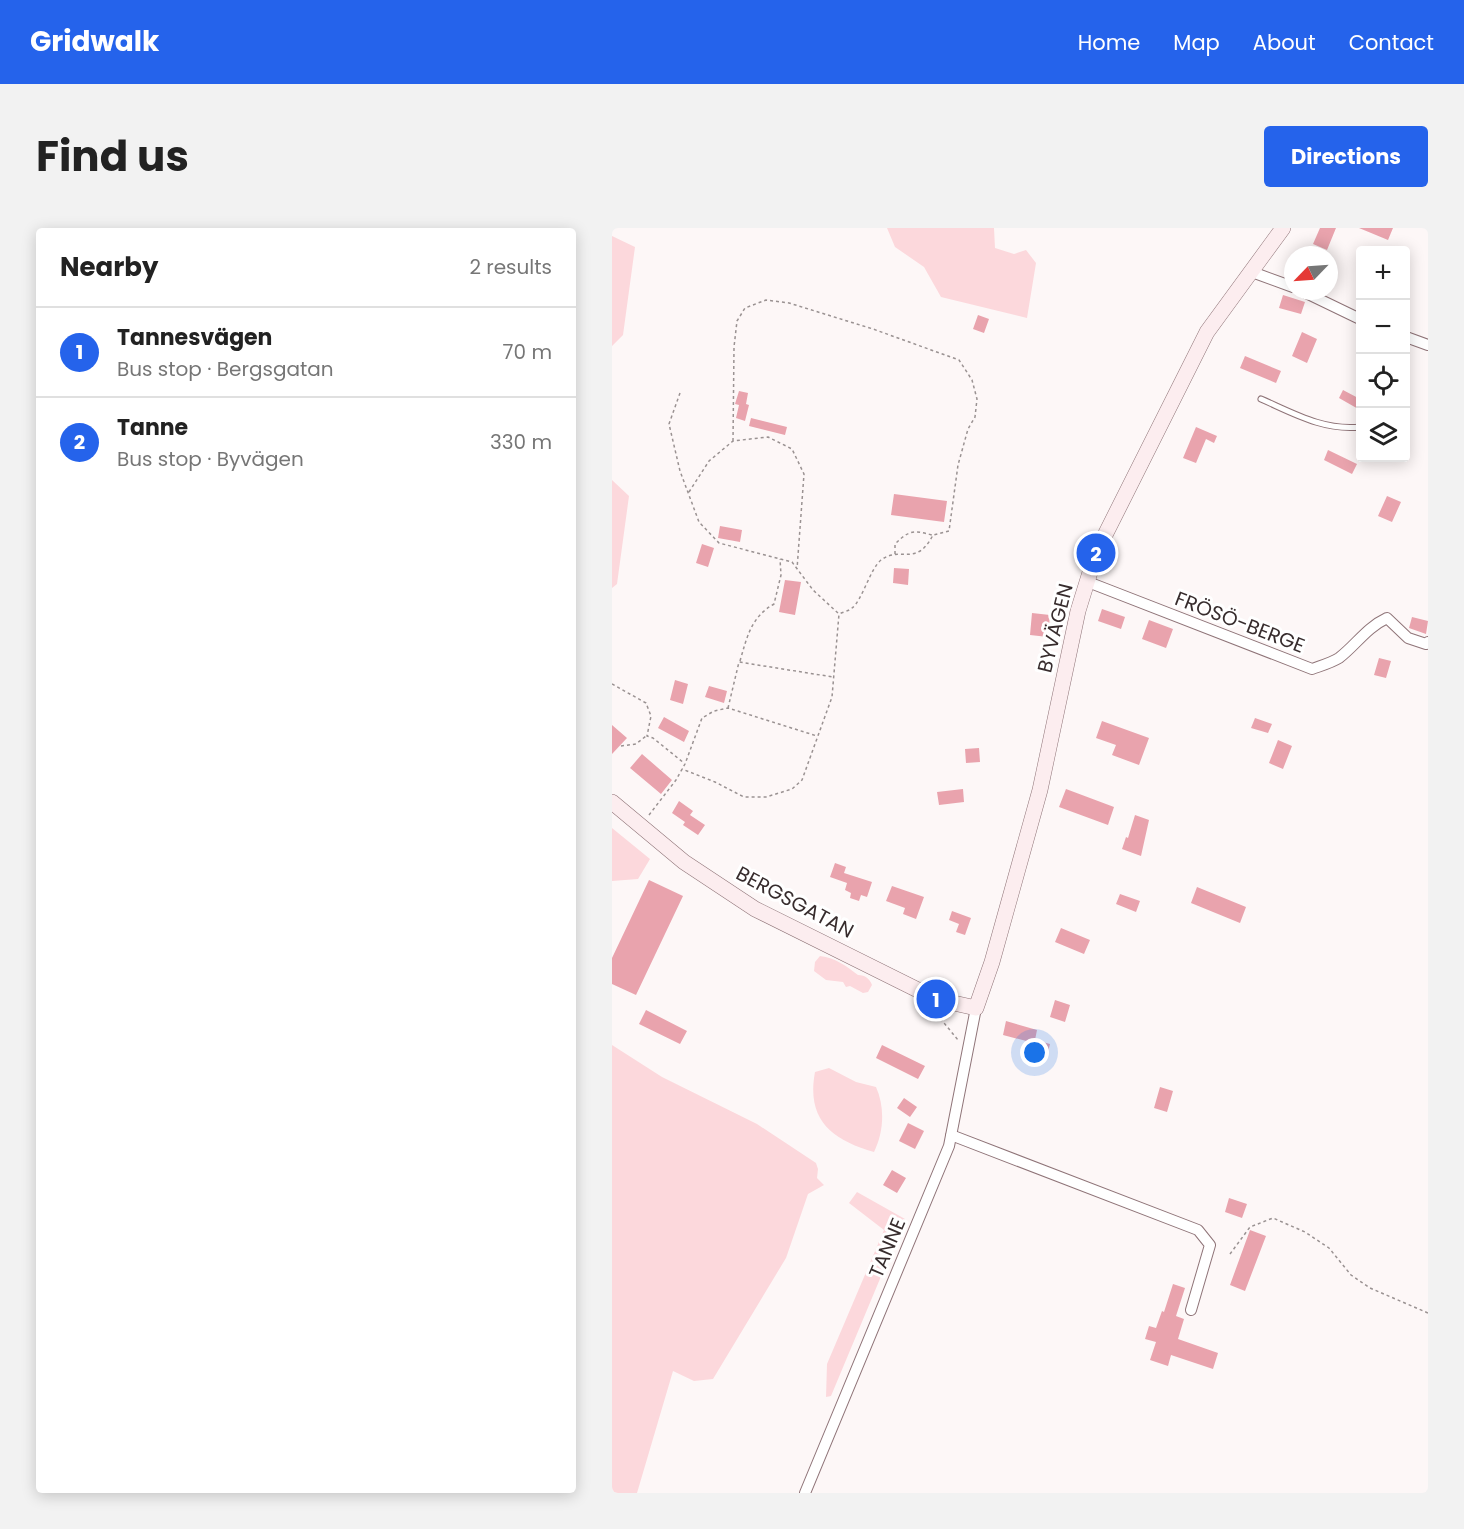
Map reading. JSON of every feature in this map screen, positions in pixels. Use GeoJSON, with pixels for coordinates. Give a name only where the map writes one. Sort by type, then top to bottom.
{"type":"FeatureCollection","features":[{"type":"Feature","properties":{"kind":"street","name":"BYVÄGEN"},"geometry":{"type":"LineString","coordinates":[[976,1008],[992,962],[1040,790],[1078,611],[1096,553],[1207,332],[1283,228]]}},
{"type":"Feature","properties":{"kind":"street"},"geometry":{"type":"LineString","coordinates":[[1252,272],[1284,284]]}},
{"type":"Feature","properties":{"kind":"street"},"geometry":{"type":"LineString","coordinates":[[1321,300],[1356,317]]}},
{"type":"Feature","properties":{"kind":"street"},"geometry":{"type":"LineString","coordinates":[[1410,338],[1428,345]]}},
{"type":"Feature","properties":{"kind":"street","name":"FRÖSÖ-BERGE"},"geometry":{"type":"LineString","coordinates":[[1088,582],[1312,669],[1337,659],[1371,626],[1387,618],[1408,639],[1426,644],[1428,642]]}},
{"type":"Feature","properties":{"kind":"street","name":"BERGSGATAN"},"geometry":{"type":"LineString","coordinates":[[612,802],[684,862],[755,909],[936,999],[976,1008]]}},
{"type":"Feature","properties":{"kind":"street","name":"TANNE"},"geometry":{"type":"LineString","coordinates":[[805,1493],[949,1146],[976,1008]]}},
{"type":"Feature","properties":{"kind":"street"},"geometry":{"type":"LineString","coordinates":[[951,1135],[1198,1230],[1210,1245],[1191,1310]]}},
{"type":"Feature","properties":{"kind":"lane"},"geometry":{"type":"LineString","coordinates":[[1261,399],[1313,422],[1344,429],[1356,427]]}},
{"type":"Feature","properties":{"kind":"path"},"geometry":{"type":"LineString","coordinates":[[733,441],[734,347],[737,321],[745,308],[766,300],[789,303],[852,322],[959,360],[972,380],[977,399],[975,417],[968,429],[958,465],[949,531],[933,536],[916,531],[905,534],[895,544],[895,555]]}},
{"type":"Feature","properties":{"kind":"path"},"geometry":{"type":"LineString","coordinates":[[680,393],[669,424],[680,471],[699,522],[719,543],[792,562],[813,590],[839,614]]}},
{"type":"Feature","properties":{"kind":"path"},"geometry":{"type":"LineString","coordinates":[[688,493],[709,461],[733,441],[768,437],[792,449],[804,474],[797,569]]}},
{"type":"Feature","properties":{"kind":"path"},"geometry":{"type":"LineString","coordinates":[[839,614],[854,607],[881,560],[895,555],[914,554],[926,548],[933,536]]}},
{"type":"Feature","properties":{"kind":"path"},"geometry":{"type":"LineString","coordinates":[[728,708],[751,625],[763,610],[774,604],[781,575],[780,559]]}},
{"type":"Feature","properties":{"kind":"path"},"geometry":{"type":"LineString","coordinates":[[682,770],[715,782],[744,797],[766,797],[792,789],[802,780],[832,698],[839,614]]}},
{"type":"Feature","properties":{"kind":"path"},"geometry":{"type":"LineString","coordinates":[[739,662],[834,677]]}},
{"type":"Feature","properties":{"kind":"path"},"geometry":{"type":"LineString","coordinates":[[612,684],[646,703],[651,716],[647,736],[636,744],[621,746]]}},
{"type":"Feature","properties":{"kind":"path"},"geometry":{"type":"LineString","coordinates":[[644,821],[682,770],[702,718],[714,711],[728,708],[818,736]]}},
{"type":"Feature","properties":{"kind":"path"},"geometry":{"type":"LineString","coordinates":[[647,736],[685,764]]}},
{"type":"Feature","properties":{"kind":"path"},"geometry":{"type":"LineString","coordinates":[[946,1001],[940,1018],[961,1044]]}},
{"type":"Feature","properties":{"kind":"path"},"geometry":{"type":"LineString","coordinates":[[1230,1254],[1250,1227],[1273,1218],[1305,1232],[1329,1248],[1351,1275],[1370,1288],[1428,1313]]}},
{"type":"Feature","properties":{"kind":"shaded area"},"geometry":{"type":"Polygon","coordinates":[[[887,228],[994,228],[995,248],[1014,254],[1026,250],[1036,263],[1027,318],[941,297],[924,267],[895,247],[887,228]]]}},
{"type":"Feature","properties":{"kind":"shaded area"},"geometry":{"type":"Polygon","coordinates":[[[612,236],[635,247],[623,335],[612,346],[612,236]]]}},
{"type":"Feature","properties":{"kind":"shaded area"},"geometry":{"type":"Polygon","coordinates":[[[612,480],[629,496],[617,584],[612,588],[612,480]]]}},
{"type":"Feature","properties":{"kind":"shaded area"},"geometry":{"type":"Polygon","coordinates":[[[612,828],[650,859],[638,879],[612,881],[612,828]]]}},
{"type":"Feature","properties":{"kind":"shaded area"},"geometry":{"type":"Polygon","coordinates":[[[820,956],[836,961],[867,978],[872,985],[868,992],[863,993],[850,986],[846,987],[843,982],[826,980],[814,971],[815,962],[820,956]]]}},
{"type":"Feature","properties":{"kind":"shaded area"},"geometry":{"type":"Polygon","coordinates":[[[612,1045],[662,1077],[757,1124],[816,1163],[817,1178],[824,1185],[808,1194],[786,1258],[713,1379],[694,1381],[673,1371],[637,1493],[612,1493],[612,1045]]]}},
{"type":"Feature","properties":{"kind":"shaded area"},"geometry":{"type":"Polygon","coordinates":[[[829,1068],[856,1082],[876,1087],[881,1103],[882,1119],[880,1136],[874,1152],[835,1134],[825,1126],[819,1115],[813,1089],[815,1072],[829,1068]]]}},
{"type":"Feature","properties":{"kind":"shaded area"},"geometry":{"type":"Polygon","coordinates":[[[857,1192],[905,1219],[831,1396],[826,1397],[827,1364],[884,1230],[849,1203],[857,1192]]]}},
{"type":"Feature","properties":{"kind":"building"},"geometry":{"type":"Polygon","coordinates":[[[1320,228],[1336,228],[1329,246],[1313,244],[1320,228]]]}},
{"type":"Feature","properties":{"kind":"building"},"geometry":{"type":"Polygon","coordinates":[[[1359,228],[1393,228],[1388,240],[1359,228]]]}},
{"type":"Feature","properties":{"kind":"building"},"geometry":{"type":"Polygon","coordinates":[[[1283,295],[1284,300],[1305,302],[1301,314],[1279,308],[1283,295]]]}},
{"type":"Feature","properties":{"kind":"building"},"geometry":{"type":"Polygon","coordinates":[[[978,315],[989,319],[984,333],[973,329],[978,315]]]}},
{"type":"Feature","properties":{"kind":"building"},"geometry":{"type":"Polygon","coordinates":[[[1302,332],[1317,339],[1307,363],[1292,356],[1302,332]]]}},
{"type":"Feature","properties":{"kind":"building"},"geometry":{"type":"Polygon","coordinates":[[[1245,356],[1281,371],[1276,383],[1240,368],[1245,356]]]}},
{"type":"Feature","properties":{"kind":"building"},"geometry":{"type":"Polygon","coordinates":[[[1343,390],[1356,397],[1356,408],[1339,398],[1343,390]]]}},
{"type":"Feature","properties":{"kind":"building"},"geometry":{"type":"Polygon","coordinates":[[[739,391],[748,393],[746,404],[749,405],[745,421],[736,418],[739,405],[735,404],[739,391]]]}},
{"type":"Feature","properties":{"kind":"building"},"geometry":{"type":"Polygon","coordinates":[[[751,418],[787,427],[785,435],[749,426],[751,418]]]}},
{"type":"Feature","properties":{"kind":"building"},"geometry":{"type":"Polygon","coordinates":[[[1196,427],[1217,436],[1214,443],[1206,439],[1196,463],[1183,458],[1196,427]]]}},
{"type":"Feature","properties":{"kind":"building"},"geometry":{"type":"Polygon","coordinates":[[[1328,450],[1357,464],[1352,474],[1324,460],[1328,450]]]}},
{"type":"Feature","properties":{"kind":"building"},"geometry":{"type":"Polygon","coordinates":[[[894,494],[947,501],[944,522],[891,515],[894,494]]]}},
{"type":"Feature","properties":{"kind":"building"},"geometry":{"type":"Polygon","coordinates":[[[1387,496],[1401,502],[1392,522],[1378,516],[1387,496]]]}},
{"type":"Feature","properties":{"kind":"building"},"geometry":{"type":"Polygon","coordinates":[[[720,526],[742,530],[740,542],[718,538],[720,526]]]}},
{"type":"Feature","properties":{"kind":"building"},"geometry":{"type":"Polygon","coordinates":[[[702,544],[714,548],[708,567],[696,563],[702,544]]]}},
{"type":"Feature","properties":{"kind":"building"},"geometry":{"type":"Polygon","coordinates":[[[894,568],[909,569],[908,585],[893,583],[894,568]]]}},
{"type":"Feature","properties":{"kind":"building"},"geometry":{"type":"Polygon","coordinates":[[[785,580],[801,582],[795,615],[779,612],[785,580]]]}},
{"type":"Feature","properties":{"kind":"building"},"geometry":{"type":"Polygon","coordinates":[[[1102,609],[1125,617],[1121,629],[1098,621],[1102,609]]]}},
{"type":"Feature","properties":{"kind":"building"},"geometry":{"type":"Polygon","coordinates":[[[1032,613],[1050,615],[1048,637],[1030,635],[1032,613]]]}},
{"type":"Feature","properties":{"kind":"building"},"geometry":{"type":"Polygon","coordinates":[[[1412,617],[1428,621],[1426,634],[1409,628],[1412,617]]]}},
{"type":"Feature","properties":{"kind":"building"},"geometry":{"type":"Polygon","coordinates":[[[1149,620],[1173,629],[1166,648],[1142,639],[1149,620]]]}},
{"type":"Feature","properties":{"kind":"building"},"geometry":{"type":"Polygon","coordinates":[[[1379,658],[1391,661],[1386,678],[1374,675],[1379,658]]]}},
{"type":"Feature","properties":{"kind":"building"},"geometry":{"type":"Polygon","coordinates":[[[675,680],[688,684],[683,704],[670,700],[675,680]]]}},
{"type":"Feature","properties":{"kind":"building"},"geometry":{"type":"Polygon","coordinates":[[[709,686],[727,691],[724,703],[705,697],[709,686]]]}},
{"type":"Feature","properties":{"kind":"building"},"geometry":{"type":"Polygon","coordinates":[[[664,717],[689,731],[684,742],[658,728],[664,717]]]}},
{"type":"Feature","properties":{"kind":"building"},"geometry":{"type":"Polygon","coordinates":[[[1255,718],[1272,724],[1268,733],[1251,728],[1255,718]]]}},
{"type":"Feature","properties":{"kind":"building"},"geometry":{"type":"Polygon","coordinates":[[[1102,721],[1149,738],[1139,765],[1112,755],[1116,745],[1096,738],[1102,721]]]}},
{"type":"Feature","properties":{"kind":"building"},"geometry":{"type":"Polygon","coordinates":[[[612,725],[627,738],[612,754],[612,725]]]}},
{"type":"Feature","properties":{"kind":"building"},"geometry":{"type":"Polygon","coordinates":[[[1278,740],[1292,746],[1283,769],[1269,763],[1278,740]]]}},
{"type":"Feature","properties":{"kind":"building"},"geometry":{"type":"Polygon","coordinates":[[[979,748],[980,762],[966,763],[965,749],[979,748]]]}},
{"type":"Feature","properties":{"kind":"building"},"geometry":{"type":"Polygon","coordinates":[[[642,754],[672,780],[661,794],[630,768],[642,754]]]}},
{"type":"Feature","properties":{"kind":"building"},"geometry":{"type":"Polygon","coordinates":[[[963,789],[964,802],[939,805],[937,792],[963,789]]]}},
{"type":"Feature","properties":{"kind":"building"},"geometry":{"type":"Polygon","coordinates":[[[1066,789],[1114,807],[1108,825],[1059,807],[1066,789]]]}},
{"type":"Feature","properties":{"kind":"building"},"geometry":{"type":"Polygon","coordinates":[[[679,801],[693,811],[690,815],[705,825],[698,835],[683,825],[685,822],[672,813],[679,801]]]}},
{"type":"Feature","properties":{"kind":"building"},"geometry":{"type":"Polygon","coordinates":[[[1135,815],[1149,820],[1141,856],[1122,849],[1135,815]]]}},
{"type":"Feature","properties":{"kind":"building"},"geometry":{"type":"Polygon","coordinates":[[[835,863],[846,867],[844,873],[872,882],[867,897],[861,895],[859,901],[850,898],[851,893],[845,890],[847,883],[830,877],[835,863]]]}},
{"type":"Feature","properties":{"kind":"building"},"geometry":{"type":"Polygon","coordinates":[[[649,880],[683,896],[636,995],[612,984],[612,958],[649,880]]]}},
{"type":"Feature","properties":{"kind":"building"},"geometry":{"type":"Polygon","coordinates":[[[892,886],[924,897],[916,919],[903,914],[905,908],[886,901],[892,886]]]}},
{"type":"Feature","properties":{"kind":"building"},"geometry":{"type":"Polygon","coordinates":[[[1197,887],[1246,907],[1240,923],[1191,903],[1197,887]]]}},
{"type":"Feature","properties":{"kind":"building"},"geometry":{"type":"Polygon","coordinates":[[[1120,894],[1140,901],[1136,912],[1116,904],[1120,894]]]}},
{"type":"Feature","properties":{"kind":"building"},"geometry":{"type":"Polygon","coordinates":[[[952,911],[971,918],[965,935],[956,932],[959,924],[949,920],[952,911]]]}},
{"type":"Feature","properties":{"kind":"building"},"geometry":{"type":"Polygon","coordinates":[[[1061,928],[1090,940],[1084,954],[1055,942],[1061,928]]]}},
{"type":"Feature","properties":{"kind":"building"},"geometry":{"type":"Polygon","coordinates":[[[1055,1000],[1070,1005],[1065,1022],[1050,1017],[1055,1000]]]}},
{"type":"Feature","properties":{"kind":"building"},"geometry":{"type":"Polygon","coordinates":[[[646,1010],[687,1031],[680,1044],[639,1024],[646,1010]]]}},
{"type":"Feature","properties":{"kind":"building"},"geometry":{"type":"Polygon","coordinates":[[[1006,1021],[1037,1030],[1035,1040],[1050,1044],[1047,1056],[1028,1051],[1030,1042],[1003,1035],[1006,1021]]]}},
{"type":"Feature","properties":{"kind":"building"},"geometry":{"type":"Polygon","coordinates":[[[882,1045],[925,1066],[918,1079],[876,1058],[882,1045]]]}},
{"type":"Feature","properties":{"kind":"building"},"geometry":{"type":"Polygon","coordinates":[[[1160,1087],[1173,1091],[1167,1112],[1154,1108],[1160,1087]]]}},
{"type":"Feature","properties":{"kind":"building"},"geometry":{"type":"Polygon","coordinates":[[[904,1098],[917,1107],[910,1117],[897,1108],[904,1098]]]}},
{"type":"Feature","properties":{"kind":"building"},"geometry":{"type":"Polygon","coordinates":[[[908,1123],[924,1131],[915,1149],[899,1141],[908,1123]]]}},
{"type":"Feature","properties":{"kind":"building"},"geometry":{"type":"Polygon","coordinates":[[[892,1170],[906,1178],[897,1193],[883,1185],[892,1170]]]}},
{"type":"Feature","properties":{"kind":"building"},"geometry":{"type":"Polygon","coordinates":[[[1229,1198],[1247,1204],[1242,1218],[1225,1212],[1229,1198]]]}},
{"type":"Feature","properties":{"kind":"building"},"geometry":{"type":"Polygon","coordinates":[[[1250,1230],[1266,1236],[1245,1291],[1230,1285],[1250,1230]]]}},
{"type":"Feature","properties":{"kind":"building"},"geometry":{"type":"Polygon","coordinates":[[[1173,1284],[1185,1288],[1176,1316],[1184,1319],[1178,1339],[1218,1353],[1213,1369],[1171,1355],[1168,1366],[1150,1360],[1156,1342],[1145,1339],[1149,1326],[1156,1328],[1173,1284]]]}},
{"type":"Feature","properties":{"kind":"place","name":"Tanne"},"geometry":{"type":"Point","coordinates":[1096,553]}},
{"type":"Feature","properties":{"kind":"place","name":"Tannesvägen"},"geometry":{"type":"Point","coordinates":[936,999]}}]}
